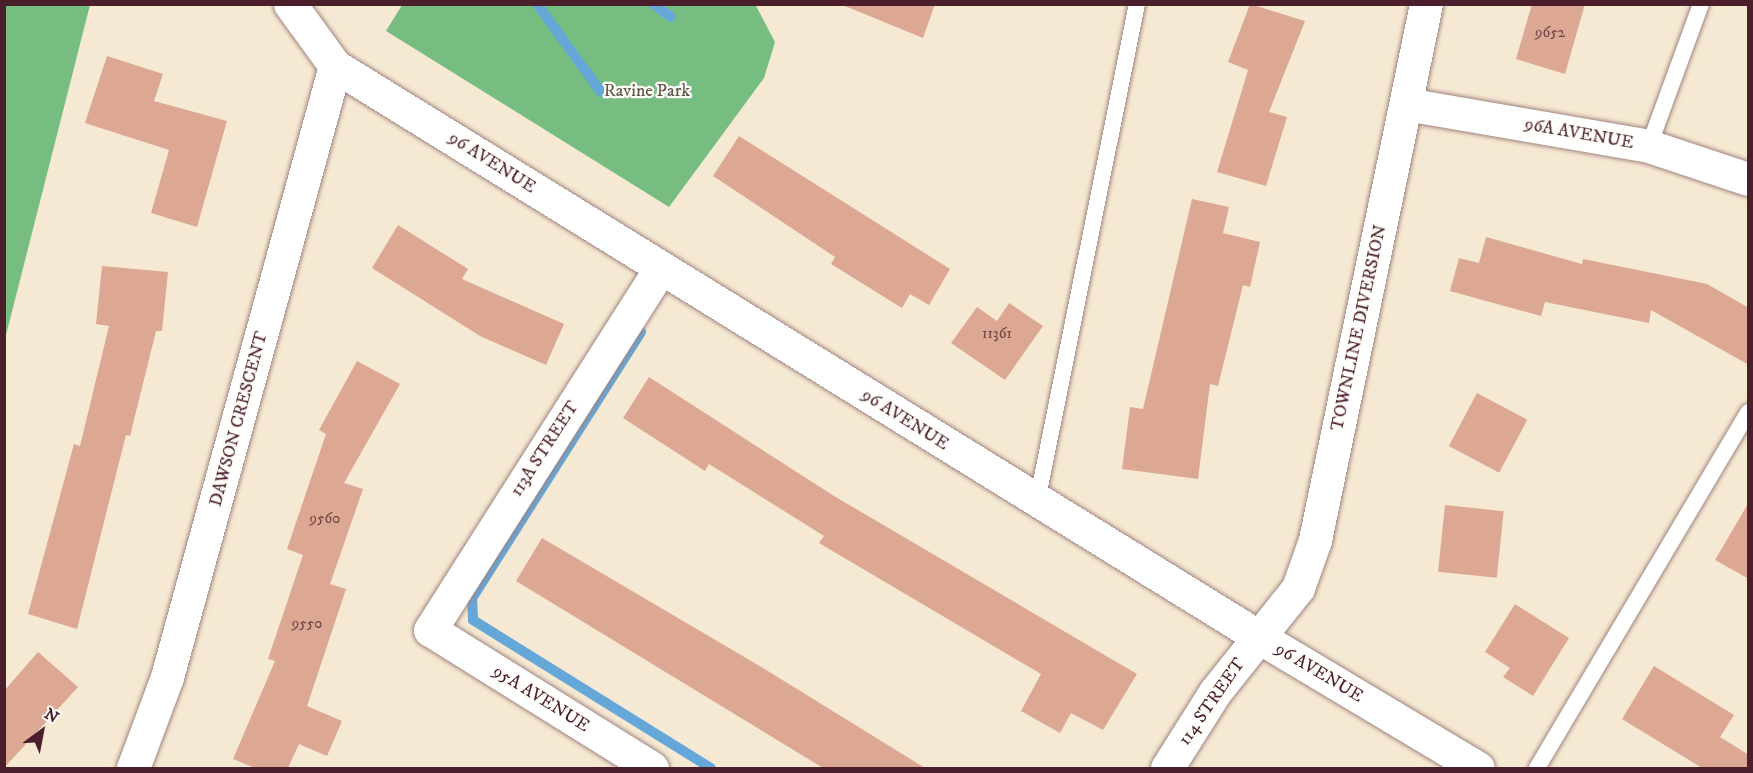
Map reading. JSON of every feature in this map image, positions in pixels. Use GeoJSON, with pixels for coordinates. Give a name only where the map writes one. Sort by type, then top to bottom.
{"type":"FeatureCollection","features":[{"type":"Feature","properties":{"kind":"street"},"geometry":{"type":"LineString","coordinates":[[290,4],[335,66]]}},
{"type":"Feature","properties":{"kind":"street","name":"TOWNLINE DIVERSION"},"geometry":{"type":"LineString","coordinates":[[1260,637],[1298,588],[1315,540],[1426,4]]}},
{"type":"Feature","properties":{"kind":"street","name":"96 AVENUE"},"geometry":{"type":"LineString","coordinates":[[335,66],[1037,502],[1478,768]]}},
{"type":"Feature","properties":{"kind":"street","name":"DAWSON CRESCENT"},"geometry":{"type":"LineString","coordinates":[[133,768],[167,677],[335,66]]}},
{"type":"Feature","properties":{"kind":"street","name":"96A AVENUE"},"geometry":{"type":"LineString","coordinates":[[1406,104],[1649,146],[1749,179]]}},
{"type":"Feature","properties":{"kind":"street","name":"113A STREET"},"geometry":{"type":"LineString","coordinates":[[430,630],[661,268]]}},
{"type":"Feature","properties":{"kind":"street","name":"95A AVENUE"},"geometry":{"type":"LineString","coordinates":[[430,630],[652,768]]}},
{"type":"Feature","properties":{"kind":"street","name":"114 STREET"},"geometry":{"type":"LineString","coordinates":[[1167,768],[1215,692],[1260,637]]}},
{"type":"Feature","properties":{"kind":"lane"},"geometry":{"type":"LineString","coordinates":[[1037,502],[1137,4]]}},
{"type":"Feature","properties":{"kind":"lane"},"geometry":{"type":"LineString","coordinates":[[1649,146],[1701,4]]}},
{"type":"Feature","properties":{"kind":"lane"},"geometry":{"type":"LineString","coordinates":[[1537,768],[1749,412]]}},
{"type":"Feature","properties":{"kind":"green space","name":"Ravine Park"},"geometry":{"type":"Polygon","coordinates":[[[755,4],[775,42],[764,78],[669,207],[386,31],[402,5],[755,4]]]}},
{"type":"Feature","properties":{"kind":"green space"},"geometry":{"type":"Polygon","coordinates":[[[4,5],[90,5],[5,339],[4,5]]]}},
{"type":"Feature","properties":{"kind":"building"},"geometry":{"type":"Polygon","coordinates":[[[840,4],[935,4],[923,38],[840,4]]]}},
{"type":"Feature","properties":{"kind":"building"},"geometry":{"type":"Polygon","coordinates":[[[1250,4],[1305,21],[1269,112],[1287,117],[1266,186],[1217,172],[1248,70],[1228,62],[1250,4]]]}},
{"type":"Feature","properties":{"kind":"building"},"geometry":{"type":"Polygon","coordinates":[[[1532,4],[1585,4],[1565,74],[1516,59],[1532,4]]]}},
{"type":"Feature","properties":{"kind":"building"},"geometry":{"type":"Polygon","coordinates":[[[107,56],[163,74],[154,101],[227,121],[197,227],[151,213],[169,150],[85,123],[107,56]]]}},
{"type":"Feature","properties":{"kind":"building"},"geometry":{"type":"Polygon","coordinates":[[[739,136],[950,269],[929,305],[910,294],[902,308],[831,264],[835,257],[713,176],[739,136]]]}},
{"type":"Feature","properties":{"kind":"building"},"geometry":{"type":"Polygon","coordinates":[[[1192,199],[1229,207],[1223,233],[1260,242],[1250,287],[1243,285],[1218,386],[1210,384],[1198,479],[1122,469],[1130,407],[1143,409],[1192,199]]]}},
{"type":"Feature","properties":{"kind":"building"},"geometry":{"type":"Polygon","coordinates":[[[398,225],[468,269],[462,279],[564,324],[546,365],[480,336],[372,268],[398,225]]]}},
{"type":"Feature","properties":{"kind":"building"},"geometry":{"type":"Polygon","coordinates":[[[1486,237],[1582,264],[1583,259],[1707,284],[1749,308],[1749,365],[1651,310],[1649,323],[1545,302],[1541,316],[1450,291],[1459,258],[1479,263],[1486,237]]]}},
{"type":"Feature","properties":{"kind":"building"},"geometry":{"type":"Polygon","coordinates":[[[102,266],[168,272],[162,331],[156,331],[130,436],[126,435],[77,629],[28,614],[74,444],[80,446],[109,326],[96,324],[102,266]]]}},
{"type":"Feature","properties":{"kind":"building"},"geometry":{"type":"Polygon","coordinates":[[[1009,303],[1043,326],[1005,380],[951,343],[977,307],[997,321],[1009,303]]]}},
{"type":"Feature","properties":{"kind":"building"},"geometry":{"type":"Polygon","coordinates":[[[357,361],[400,384],[344,483],[363,489],[330,584],[346,589],[307,706],[342,721],[327,756],[299,744],[288,768],[255,768],[233,759],[275,661],[268,659],[303,555],[287,549],[326,434],[319,430],[357,361]]]}},
{"type":"Feature","properties":{"kind":"building"},"geometry":{"type":"Polygon","coordinates":[[[649,377],[834,496],[1137,674],[1103,730],[1071,713],[1060,733],[1021,711],[1041,674],[819,543],[824,536],[709,464],[705,471],[623,418],[649,377]]]}},
{"type":"Feature","properties":{"kind":"building"},"geometry":{"type":"Polygon","coordinates":[[[1477,393],[1527,420],[1499,473],[1449,446],[1477,393]]]}},
{"type":"Feature","properties":{"kind":"building"},"geometry":{"type":"Polygon","coordinates":[[[1749,502],[1749,579],[1715,560],[1749,502]]]}},
{"type":"Feature","properties":{"kind":"building"},"geometry":{"type":"Polygon","coordinates":[[[1445,505],[1504,511],[1497,578],[1438,572],[1445,505]]]}},
{"type":"Feature","properties":{"kind":"building"},"geometry":{"type":"Polygon","coordinates":[[[542,538],[763,668],[925,768],[823,768],[516,581],[542,538]]]}},
{"type":"Feature","properties":{"kind":"building"},"geometry":{"type":"Polygon","coordinates":[[[1515,604],[1569,638],[1533,696],[1503,677],[1510,668],[1485,652],[1515,604]]]}},
{"type":"Feature","properties":{"kind":"building"},"geometry":{"type":"Polygon","coordinates":[[[38,652],[78,687],[4,768],[4,691],[38,652]]]}},
{"type":"Feature","properties":{"kind":"building"},"geometry":{"type":"Polygon","coordinates":[[[1654,666],[1734,715],[1720,737],[1749,755],[1749,768],[1702,768],[1622,719],[1654,666]]]}},
{"type":"Feature","properties":{"kind":"waterway"},"geometry":{"type":"LineString","coordinates":[[537,4],[601,92]]}},
{"type":"Feature","properties":{"kind":"waterway"},"geometry":{"type":"LineString","coordinates":[[653,4],[671,17]]}},
{"type":"Feature","properties":{"kind":"waterway"},"geometry":{"type":"LineString","coordinates":[[641,332],[472,598],[473,620],[711,768]]}}]}
